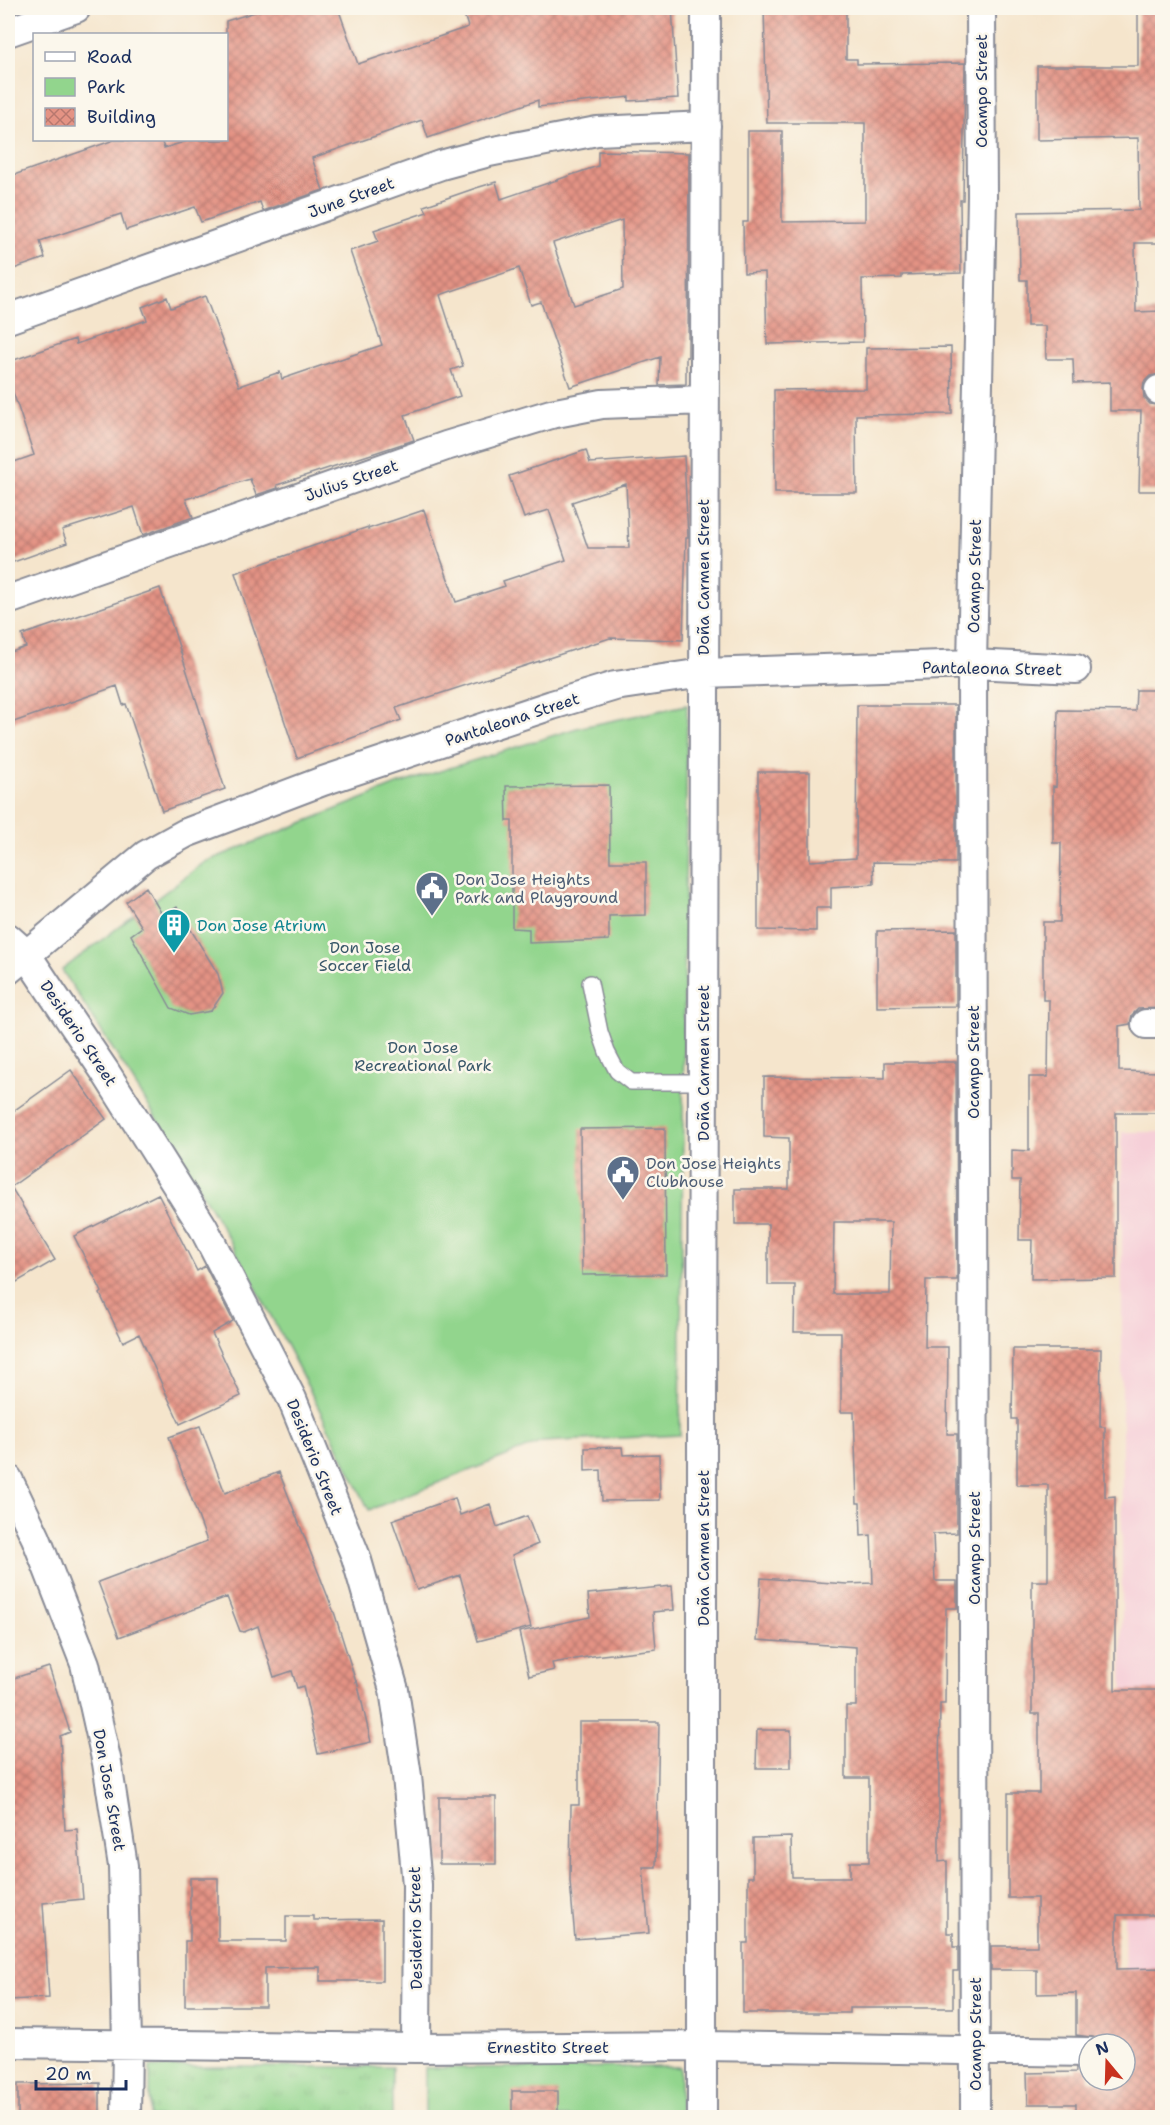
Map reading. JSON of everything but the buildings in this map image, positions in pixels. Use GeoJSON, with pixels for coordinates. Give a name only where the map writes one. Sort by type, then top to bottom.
{"type":"FeatureCollection","features":[{"type":"Feature","properties":{"kind":"street"},"geometry":{"type":"LineString","coordinates":[[8,32],[76,8]]}},
{"type":"Feature","properties":{"kind":"street","name":"Doña Carmen Street"},"geometry":{"type":"LineString","coordinates":[[702,2118],[702,1082],[706,8]]}},
{"type":"Feature","properties":{"kind":"street","name":"Ocampo Street"},"geometry":{"type":"LineString","coordinates":[[975,2118],[972,664],[982,196],[981,8]]}},
{"type":"Feature","properties":{"kind":"street","name":"June Street"},"geometry":{"type":"LineString","coordinates":[[8,319],[441,165],[479,154],[597,131],[706,126]]}},
{"type":"Feature","properties":{"kind":"street","name":"Julius Street"},"geometry":{"type":"LineString","coordinates":[[8,600],[446,446],[551,414],[602,404],[704,400]]}},
{"type":"Feature","properties":{"kind":"street","name":"Pantaleona Street"},"geometry":{"type":"LineString","coordinates":[[14,954],[146,855],[186,833],[323,780],[615,686],[703,673],[972,664],[1076,669]]}},
{"type":"Feature","properties":{"kind":"street","name":"Desiderio Street"},"geometry":{"type":"LineString","coordinates":[[14,954],[104,1070],[203,1227],[292,1399],[356,1557],[394,1690],[407,1776],[417,1885],[416,2048]]}},
{"type":"Feature","properties":{"kind":"street","name":"Don Jose Street"},"geometry":{"type":"LineString","coordinates":[[8,1479],[36,1538],[85,1664],[107,1763],[123,1866],[127,2043],[126,2118]]}},
{"type":"Feature","properties":{"kind":"street","name":"Ernestito Street"},"geometry":{"type":"LineString","coordinates":[[8,2043],[416,2048],[703,2046],[1077,2052]]}},
{"type":"Feature","properties":{"kind":"lane"},"geometry":{"type":"LineString","coordinates":[[590,982],[606,1052],[617,1071],[631,1082],[702,1082]]}},
{"type":"Feature","properties":{"kind":"shaded area"},"geometry":{"type":"Polygon","coordinates":[[[1122,1132],[1162,1132],[1162,2029],[1125,2030],[1122,1613],[1122,1132]]]}},
{"type":"Feature","properties":{"kind":"green space","name":"Don Jose Recreational Park"},"geometry":{"type":"Polygon","coordinates":[[[687,705],[680,1435],[542,1442],[369,1510],[318,1406],[227,1236],[146,1102],[62,970],[205,862],[399,784],[577,728],[687,705]]]}},
{"type":"Feature","properties":{"kind":"green space"},"geometry":{"type":"Polygon","coordinates":[[[150,2067],[392,2067],[392,2117],[150,2117],[150,2067]]]}},
{"type":"Feature","properties":{"kind":"green space"},"geometry":{"type":"Polygon","coordinates":[[[680,2067],[680,2117],[425,2117],[425,2068],[680,2067]]]}},
{"type":"Feature","properties":{"kind":"place","name":"Don Jose Heights Park and Playground"},"geometry":{"type":"Point","coordinates":[432,917]}},
{"type":"Feature","properties":{"kind":"place","name":"Don Jose Atrium"},"geometry":{"type":"Point","coordinates":[174,954]}},
{"type":"Feature","properties":{"kind":"place","name":"Don Jose Heights Clubhouse"},"geometry":{"type":"Point","coordinates":[623,1201]}},
{"type":"Feature","properties":{"kind":"park label","name":"Don Jose Soccer Field"},"geometry":{"type":"Point","coordinates":[365,956]}}]}
